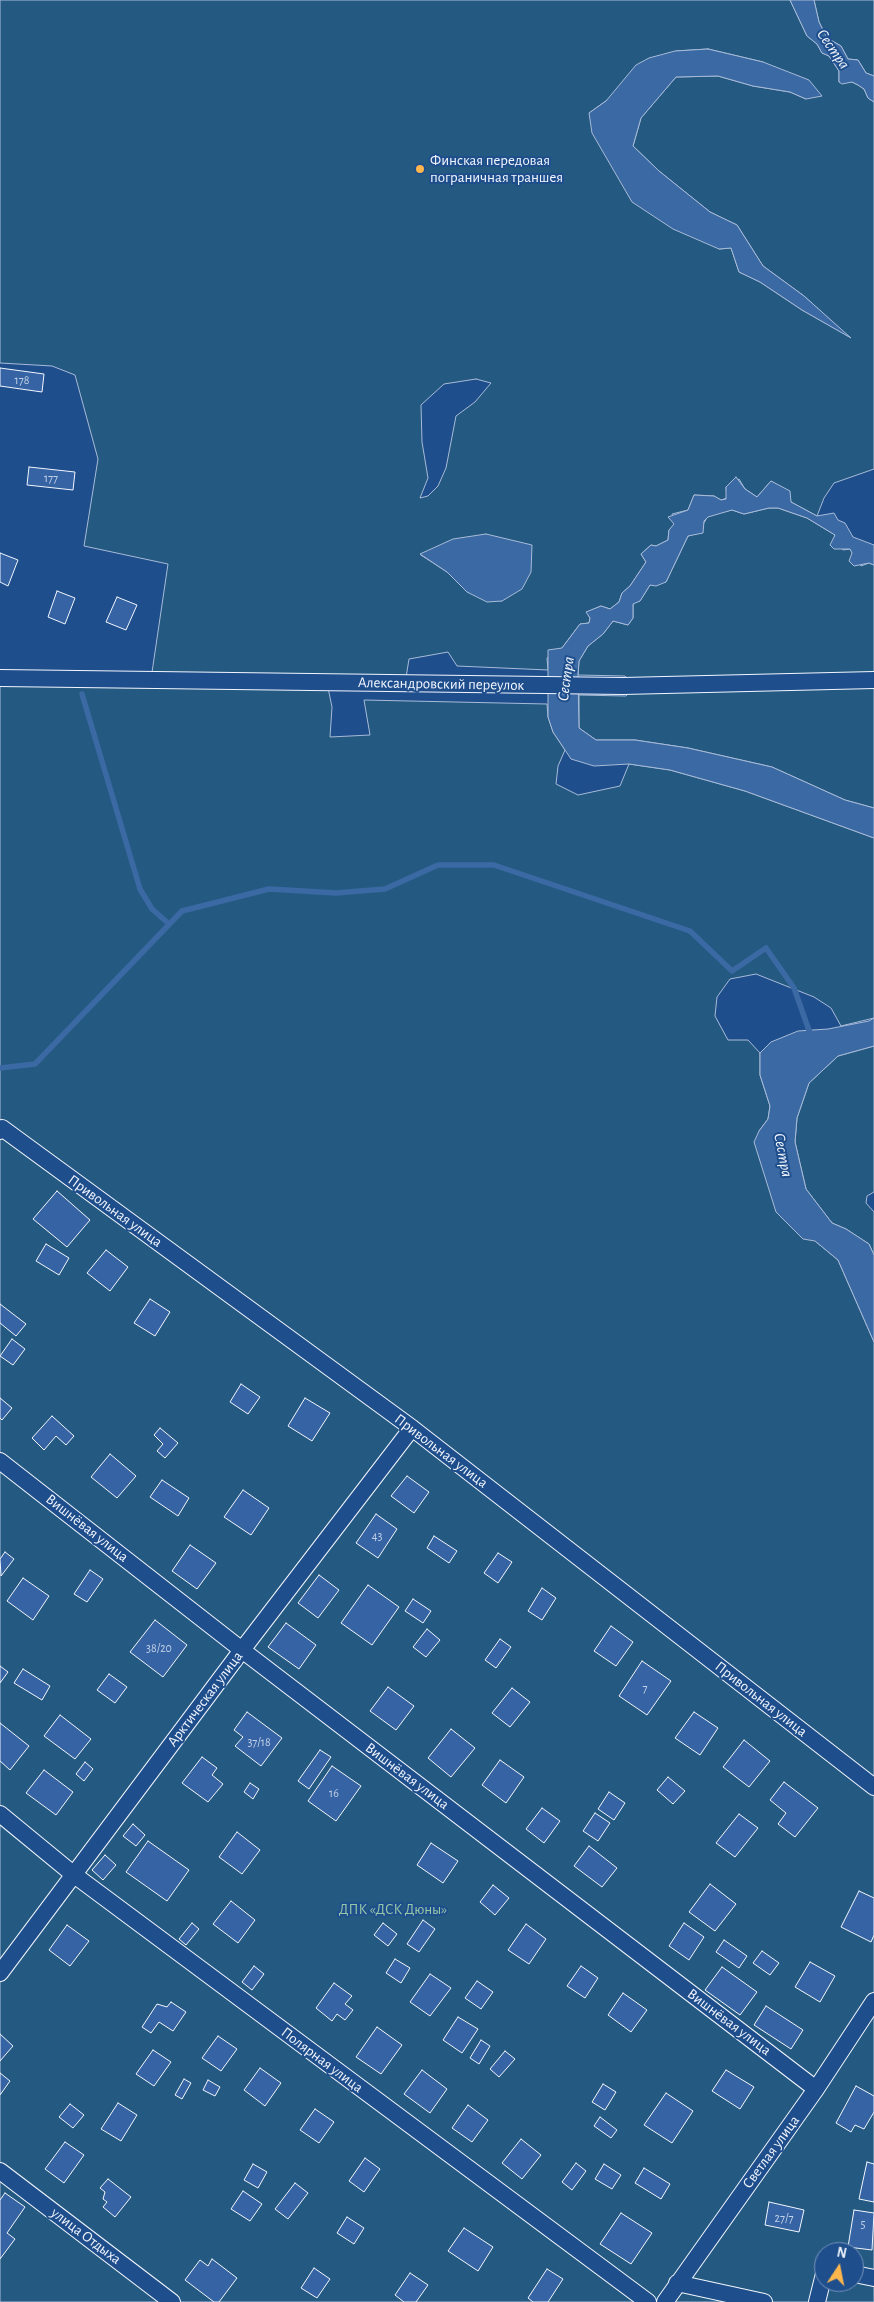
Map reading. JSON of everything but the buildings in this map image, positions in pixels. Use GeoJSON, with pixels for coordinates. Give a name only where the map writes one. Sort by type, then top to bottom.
{"type":"FeatureCollection","features":[{"type":"Feature","properties":{"kind":"street","name":"Александровский переулок"},"geometry":{"type":"LineString","coordinates":[[4,678],[623,686],[874,680]]}},
{"type":"Feature","properties":{"kind":"street","name":"Привольная улица"},"geometry":{"type":"LineString","coordinates":[[0,1131],[2,1128],[412,1428],[874,1787]]}},
{"type":"Feature","properties":{"kind":"street","name":"Арктическая улица"},"geometry":{"type":"LineString","coordinates":[[0,1972],[412,1428]]}},
{"type":"Feature","properties":{"kind":"street","name":"Вишнёвая улица"},"geometry":{"type":"LineString","coordinates":[[0,1461],[242,1650],[816,2089]]}},
{"type":"Feature","properties":{"kind":"street","name":"Полярная улица"},"geometry":{"type":"LineString","coordinates":[[0,1814],[73,1874],[648,2302]]}},
{"type":"Feature","properties":{"kind":"street","name":"Светлая улица"},"geometry":{"type":"LineString","coordinates":[[665,2302],[816,2089],[874,2001]]}},
{"type":"Feature","properties":{"kind":"street","name":"улица Отдыха"},"geometry":{"type":"LineString","coordinates":[[0,2171],[172,2302]]}},
{"type":"Feature","properties":{"kind":"street"},"geometry":{"type":"LineString","coordinates":[[677,2283],[764,2302]]}},
{"type":"Feature","properties":{"kind":"green space","name":"ДПК «ДСК Дюны»"},"geometry":{"type":"Polygon","coordinates":[[[0,0],[790,0],[807,36],[817,44],[822,53],[829,56],[839,71],[839,82],[852,82],[858,85],[864,89],[868,98],[874,102],[874,469],[834,483],[824,498],[817,516],[791,502],[785,490],[771,481],[757,497],[745,489],[739,479],[726,487],[727,498],[721,500],[714,496],[694,495],[688,510],[672,514],[675,524],[669,530],[668,540],[656,546],[651,545],[641,554],[646,562],[630,586],[622,593],[619,602],[610,609],[601,606],[587,612],[590,618],[589,623],[580,624],[562,648],[547,658],[548,670],[457,666],[448,652],[409,659],[405,684],[327,683],[332,707],[330,737],[370,735],[364,700],[547,704],[548,717],[553,732],[565,750],[558,766],[556,784],[578,795],[620,786],[629,764],[670,770],[745,791],[874,838],[874,1018],[841,1026],[831,1008],[814,997],[756,974],[730,979],[717,997],[715,1016],[728,1040],[748,1040],[760,1053],[760,1075],[770,1106],[768,1119],[759,1131],[815,1241],[838,1260],[874,1342],[874,2302],[0,2302],[0,682],[151,679],[168,564],[84,546],[98,459],[75,375],[52,366],[0,363],[0,0]],[[708,49],[676,51],[589,113],[719,249],[731,248],[739,272],[760,282],[802,310],[848,336],[804,296],[763,266],[737,225],[710,212],[659,171],[633,146],[641,118],[676,77],[718,76],[753,86],[790,92],[806,99],[763,62],[708,49]],[[476,379],[444,384],[421,405],[422,442],[428,478],[420,498],[428,496],[438,486],[446,468],[456,416],[475,402],[491,383],[476,379]],[[421,555],[447,572],[467,592],[502,601],[421,555]]]}},
{"type":"Feature","properties":{"kind":"green space"},"geometry":{"type":"Polygon","coordinates":[[[814,0],[874,0],[874,76],[866,73],[858,60],[848,59],[841,46],[827,38],[819,22],[814,0]]]}},
{"type":"Feature","properties":{"kind":"green space"},"geometry":{"type":"Polygon","coordinates":[[[769,508],[778,508],[807,518],[835,535],[834,539],[843,550],[850,549],[861,566],[869,563],[874,565],[874,677],[631,683],[625,676],[578,675],[579,661],[588,646],[603,634],[613,621],[628,625],[633,618],[633,603],[640,601],[650,585],[666,582],[688,536],[698,533],[708,516],[732,510],[744,514],[769,508]]]}},
{"type":"Feature","properties":{"kind":"green space"},"geometry":{"type":"Polygon","coordinates":[[[874,684],[874,808],[845,800],[772,767],[688,748],[635,740],[596,740],[579,728],[579,695],[626,696],[631,690],[874,684]]]}},
{"type":"Feature","properties":{"kind":"green space"},"geometry":{"type":"Polygon","coordinates":[[[874,1046],[874,1192],[867,1196],[866,1203],[874,1212],[874,1255],[869,1244],[846,1229],[832,1223],[806,1189],[795,1142],[797,1118],[809,1083],[838,1056],[874,1046]]]}},
{"type":"Feature","properties":{"kind":"water","name":"Сестра"},"geometry":{"type":"Polygon","coordinates":[[[790,0],[814,0],[819,22],[827,38],[841,46],[848,59],[858,60],[866,73],[874,76],[874,102],[868,98],[864,89],[858,85],[852,82],[842,84],[839,82],[839,71],[829,56],[822,53],[817,44],[807,36],[790,0]]]}},
{"type":"Feature","properties":{"kind":"water"},"geometry":{"type":"Polygon","coordinates":[[[708,49],[763,62],[809,80],[822,96],[806,99],[790,92],[753,86],[718,76],[676,77],[641,118],[633,146],[659,171],[710,212],[737,225],[763,266],[804,296],[851,338],[802,310],[760,282],[739,272],[731,248],[719,249],[673,229],[632,202],[592,133],[589,113],[606,101],[636,65],[649,58],[675,51],[708,49]]]}},
{"type":"Feature","properties":{"kind":"water","name":"Сестра"},"geometry":{"type":"Polygon","coordinates":[[[736,477],[745,489],[757,497],[771,481],[790,491],[791,502],[817,516],[834,513],[838,520],[845,523],[853,537],[874,545],[874,565],[869,563],[854,566],[849,561],[852,553],[850,549],[834,549],[830,545],[835,535],[807,518],[778,508],[769,508],[744,514],[732,510],[708,517],[704,521],[703,533],[688,536],[666,582],[656,586],[650,585],[640,601],[633,604],[633,618],[628,625],[613,621],[603,634],[588,646],[579,661],[579,728],[596,740],[635,740],[688,748],[772,767],[845,800],[874,808],[874,838],[745,791],[670,770],[629,764],[594,766],[571,759],[553,732],[548,717],[548,650],[562,648],[580,624],[589,623],[590,618],[586,612],[601,606],[610,609],[619,602],[622,593],[630,586],[646,562],[641,554],[651,545],[656,546],[668,540],[669,530],[674,524],[668,517],[688,510],[694,495],[714,496],[721,500],[726,499],[726,487],[736,477]]]}},
{"type":"Feature","properties":{"kind":"water"},"geometry":{"type":"Polygon","coordinates":[[[486,534],[532,545],[531,572],[522,589],[502,601],[487,602],[467,592],[447,572],[420,554],[453,539],[486,534]]]}},
{"type":"Feature","properties":{"kind":"water","name":"Сестра"},"geometry":{"type":"Polygon","coordinates":[[[874,1018],[874,1046],[838,1056],[809,1083],[797,1118],[795,1142],[806,1189],[832,1223],[846,1229],[869,1244],[874,1255],[874,1342],[838,1260],[815,1241],[803,1239],[776,1212],[754,1142],[768,1119],[770,1106],[760,1075],[760,1053],[771,1042],[798,1031],[828,1029],[869,1021],[874,1018]]]}},
{"type":"Feature","properties":{"kind":"waterway"},"geometry":{"type":"LineString","coordinates":[[82,694],[140,889],[152,909],[169,924]]}},
{"type":"Feature","properties":{"kind":"waterway"},"geometry":{"type":"LineString","coordinates":[[0,1068],[35,1064],[182,911],[269,889],[336,893],[385,889],[438,865],[494,865],[690,931],[732,971],[766,948],[794,988],[811,1036]]}},
{"type":"Feature","properties":{"kind":"place","name":"Финская передовая пограничная траншея"},"geometry":{"type":"Point","coordinates":[420,169]}}]}
